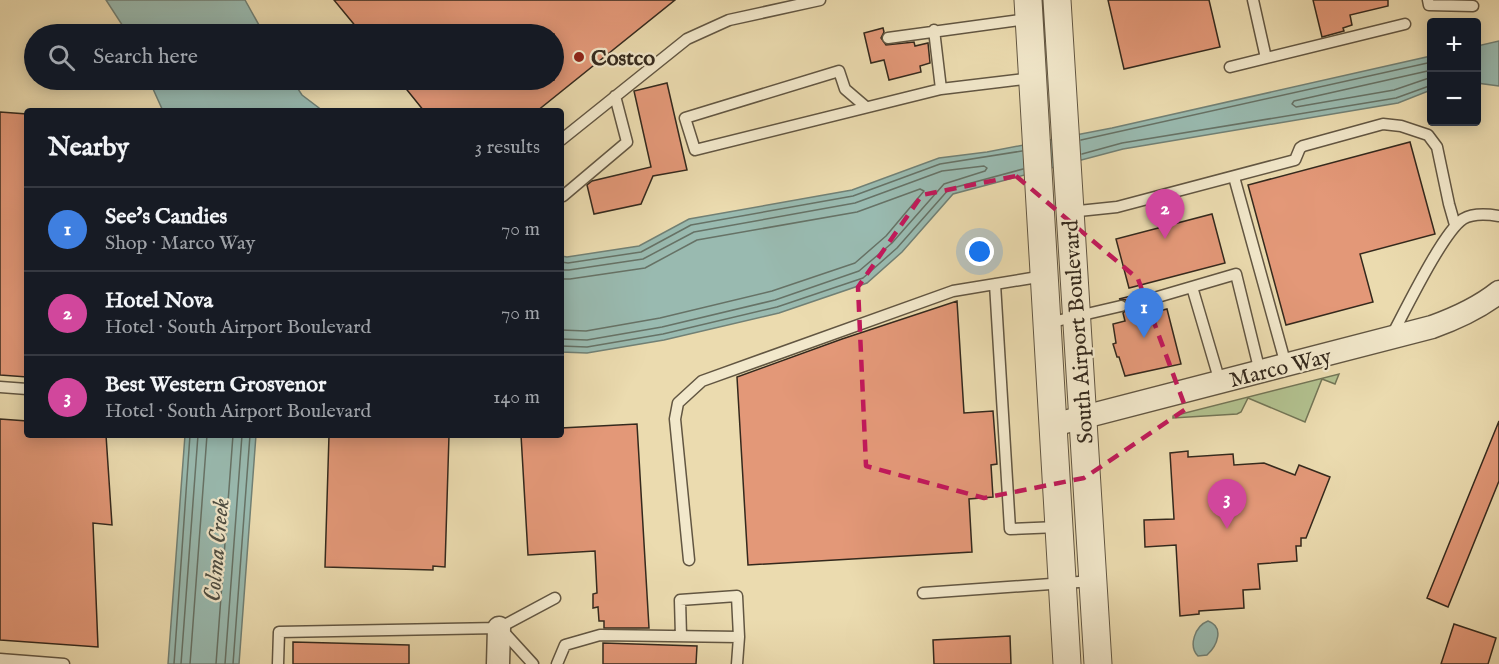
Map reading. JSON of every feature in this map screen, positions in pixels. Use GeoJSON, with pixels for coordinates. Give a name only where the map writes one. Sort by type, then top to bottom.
{"type":"FeatureCollection","features":[{"type":"Feature","properties":{"kind":"street","name":"South Airport Boulevard"},"geometry":{"type":"LineString","coordinates":[[1056,0],[1098,664]]}},
{"type":"Feature","properties":{"kind":"street","name":"South Airport Boulevard"},"geometry":{"type":"LineString","coordinates":[[1028,9],[1067,664]]}},
{"type":"Feature","properties":{"kind":"street","name":"Marco Way"},"geometry":{"type":"LineString","coordinates":[[1053,425],[1432,327],[1461,316],[1499,292]]}},
{"type":"Feature","properties":{"kind":"street"},"geometry":{"type":"LineString","coordinates":[[498,664],[499,628]]}},
{"type":"Feature","properties":{"kind":"lane"},"geometry":{"type":"LineString","coordinates":[[564,138],[669,52],[706,29],[748,15],[820,0]]}},
{"type":"Feature","properties":{"kind":"lane"},"geometry":{"type":"LineString","coordinates":[[1253,0],[1266,58]]}},
{"type":"Feature","properties":{"kind":"lane"},"geometry":{"type":"LineString","coordinates":[[1428,0],[1429,5],[1473,6]]}},
{"type":"Feature","properties":{"kind":"lane"},"geometry":{"type":"LineString","coordinates":[[888,38],[1028,9]]}},
{"type":"Feature","properties":{"kind":"lane"},"geometry":{"type":"LineString","coordinates":[[1230,67],[1405,24]]}},
{"type":"Feature","properties":{"kind":"lane"},"geometry":{"type":"LineString","coordinates":[[934,30],[941,88]]}},
{"type":"Feature","properties":{"kind":"lane"},"geometry":{"type":"LineString","coordinates":[[866,107],[844,89],[839,71],[685,118],[695,150],[866,107],[941,88],[1032,78]]}},
{"type":"Feature","properties":{"kind":"lane"},"geometry":{"type":"LineString","coordinates":[[564,195],[627,142],[615,96]]}},
{"type":"Feature","properties":{"kind":"lane"},"geometry":{"type":"LineString","coordinates":[[1069,212],[1117,207],[1295,160],[1303,146],[1383,124],[1401,126],[1428,135],[1437,147],[1455,225]]}},
{"type":"Feature","properties":{"kind":"lane"},"geometry":{"type":"LineString","coordinates":[[1234,177],[1286,365]]}},
{"type":"Feature","properties":{"kind":"lane"},"geometry":{"type":"LineString","coordinates":[[1392,337],[1434,258],[1455,225],[1465,218],[1484,214],[1499,216]]}},
{"type":"Feature","properties":{"kind":"lane"},"geometry":{"type":"LineString","coordinates":[[1137,303],[1236,274],[1260,372]]}},
{"type":"Feature","properties":{"kind":"lane"},"geometry":{"type":"LineString","coordinates":[[689,560],[675,419],[678,403],[702,381],[953,291],[1044,276]]}},
{"type":"Feature","properties":{"kind":"lane"},"geometry":{"type":"LineString","coordinates":[[995,284],[1010,529],[1059,527]]}},
{"type":"Feature","properties":{"kind":"lane"},"geometry":{"type":"LineString","coordinates":[[1192,287],[1220,382]]}},
{"type":"Feature","properties":{"kind":"lane"},"geometry":{"type":"LineString","coordinates":[[1047,324],[1121,306]]}},
{"type":"Feature","properties":{"kind":"lane"},"geometry":{"type":"LineString","coordinates":[[0,387],[24,389]]}},
{"type":"Feature","properties":{"kind":"lane"},"geometry":{"type":"LineString","coordinates":[[923,593],[1093,581]]}},
{"type":"Feature","properties":{"kind":"lane"},"geometry":{"type":"LineString","coordinates":[[681,636],[680,600],[737,596],[739,637],[737,664]]}},
{"type":"Feature","properties":{"kind":"lane"},"geometry":{"type":"LineString","coordinates":[[278,664],[279,632],[499,628],[555,598]]}},
{"type":"Feature","properties":{"kind":"lane"},"geometry":{"type":"LineString","coordinates":[[499,628],[533,664]]}},
{"type":"Feature","properties":{"kind":"lane"},"geometry":{"type":"LineString","coordinates":[[557,664],[565,645],[600,635],[739,637]]}},
{"type":"Feature","properties":{"kind":"lane"},"geometry":{"type":"LineString","coordinates":[[0,659],[64,664]]}},
{"type":"Feature","properties":{"kind":"highlighted area"},"geometry":{"type":"Polygon","coordinates":[[[1016,176],[1138,279],[1186,409],[1084,478],[984,498],[866,466],[858,287],[922,195],[1016,176]]]}},
{"type":"Feature","properties":{"kind":"green space"},"geometry":{"type":"Polygon","coordinates":[[[1339,374],[1335,384],[1322,379],[1305,422],[1248,398],[1241,412],[1237,414],[1173,418],[1173,416],[1339,374]]]}},
{"type":"Feature","properties":{"kind":"water"},"geometry":{"type":"Polygon","coordinates":[[[106,0],[245,0],[258,24],[122,24],[106,0]]]}},
{"type":"Feature","properties":{"kind":"water"},"geometry":{"type":"Polygon","coordinates":[[[1499,41],[1499,86],[1481,84],[1481,45],[1499,41]]]}},
{"type":"Feature","properties":{"kind":"water"},"geometry":{"type":"Polygon","coordinates":[[[1427,57],[1427,92],[1398,103],[1123,149],[953,194],[902,252],[867,283],[779,313],[664,340],[587,353],[564,352],[564,256],[639,246],[689,219],[852,190],[939,158],[987,152],[1112,128],[1427,57]]]}},
{"type":"Feature","properties":{"kind":"water"},"geometry":{"type":"Polygon","coordinates":[[[154,90],[299,90],[319,108],[162,108],[154,90]]]}},
{"type":"Feature","properties":{"kind":"water","name":"Colma Creek"},"geometry":{"type":"Polygon","coordinates":[[[185,438],[256,438],[239,664],[168,664],[185,438]]]}},
{"type":"Feature","properties":{"kind":"water"},"geometry":{"type":"Polygon","coordinates":[[[1208,621],[1216,628],[1218,637],[1214,647],[1207,655],[1198,656],[1195,652],[1194,637],[1200,627],[1208,621]]]}},
{"type":"Feature","properties":{"kind":"building","name":"Costco"},"geometry":{"type":"Polygon","coordinates":[[[334,0],[675,0],[564,89],[564,24],[354,24],[334,0]]]}},
{"type":"Feature","properties":{"kind":"building"},"geometry":{"type":"Polygon","coordinates":[[[1108,0],[1209,0],[1220,47],[1124,69],[1108,0]]]}},
{"type":"Feature","properties":{"kind":"building"},"geometry":{"type":"Polygon","coordinates":[[[1313,0],[1388,0],[1388,6],[1350,15],[1352,25],[1343,28],[1344,31],[1322,37],[1313,0]]]}},
{"type":"Feature","properties":{"kind":"building"},"geometry":{"type":"Polygon","coordinates":[[[883,28],[881,38],[886,45],[914,42],[915,46],[928,43],[930,63],[920,66],[921,72],[889,80],[884,60],[871,63],[864,33],[883,28]]]}},
{"type":"Feature","properties":{"kind":"building"},"geometry":{"type":"Polygon","coordinates":[[[667,83],[687,170],[653,176],[641,204],[594,214],[587,185],[592,181],[651,167],[634,91],[667,83]]]}},
{"type":"Feature","properties":{"kind":"building","name":"Costco"},"geometry":{"type":"Polygon","coordinates":[[[407,90],[563,90],[541,108],[422,108],[407,90]]]}},
{"type":"Feature","properties":{"kind":"building"},"geometry":{"type":"Polygon","coordinates":[[[0,112],[24,114],[24,377],[0,375],[0,112]]]}},
{"type":"Feature","properties":{"kind":"building"},"geometry":{"type":"Polygon","coordinates":[[[1410,142],[1435,234],[1360,254],[1373,302],[1286,325],[1248,185],[1410,142]]]}},
{"type":"Feature","properties":{"kind":"building"},"geometry":{"type":"Polygon","coordinates":[[[1212,214],[1225,263],[1129,288],[1116,239],[1212,214]]]}},
{"type":"Feature","properties":{"kind":"building"},"geometry":{"type":"Polygon","coordinates":[[[1135,295],[1130,305],[1132,309],[1139,310],[1140,316],[1167,309],[1181,364],[1125,376],[1113,344],[1116,343],[1113,324],[1125,321],[1123,313],[1128,308],[1126,300],[1119,299],[1135,295]]]}},
{"type":"Feature","properties":{"kind":"building"},"geometry":{"type":"Polygon","coordinates":[[[957,301],[964,413],[993,411],[997,464],[991,465],[993,497],[969,499],[972,552],[748,565],[737,377],[957,301]]]}},
{"type":"Feature","properties":{"kind":"building"},"geometry":{"type":"Polygon","coordinates":[[[0,419],[24,421],[24,438],[106,438],[112,525],[93,523],[98,647],[0,640],[0,419]]]}},
{"type":"Feature","properties":{"kind":"building"},"geometry":{"type":"Polygon","coordinates":[[[1499,421],[1499,481],[1448,607],[1427,598],[1499,421]]]}},
{"type":"Feature","properties":{"kind":"building"},"geometry":{"type":"Polygon","coordinates":[[[637,424],[649,628],[604,628],[604,621],[599,621],[598,607],[593,608],[593,594],[597,593],[595,551],[528,555],[521,438],[564,438],[564,428],[637,424]]]}},
{"type":"Feature","properties":{"kind":"building"},"geometry":{"type":"Polygon","coordinates":[[[329,438],[449,438],[445,567],[433,566],[433,570],[325,567],[329,438]]]}},
{"type":"Feature","properties":{"kind":"building"},"geometry":{"type":"Polygon","coordinates":[[[1188,451],[1188,457],[1233,454],[1234,465],[1264,463],[1295,475],[1299,465],[1330,477],[1306,538],[1301,538],[1301,546],[1296,546],[1297,561],[1258,564],[1260,589],[1243,590],[1244,608],[1199,611],[1199,614],[1180,616],[1176,545],[1145,547],[1144,520],[1174,519],[1170,453],[1188,451]]]}},
{"type":"Feature","properties":{"kind":"building"},"geometry":{"type":"Polygon","coordinates":[[[1454,624],[1496,638],[1488,664],[1441,664],[1454,624]]]}},
{"type":"Feature","properties":{"kind":"building"},"geometry":{"type":"Polygon","coordinates":[[[1010,636],[1011,664],[934,664],[933,640],[1010,636]]]}},
{"type":"Feature","properties":{"kind":"building"},"geometry":{"type":"Polygon","coordinates":[[[293,642],[409,645],[409,664],[293,664],[293,642]]]}},
{"type":"Feature","properties":{"kind":"building"},"geometry":{"type":"Polygon","coordinates":[[[603,643],[697,646],[696,664],[603,664],[603,643]]]}},
{"type":"Feature","properties":{"kind":"place","name":"Costco"},"geometry":{"type":"Point","coordinates":[579,57]}},
{"type":"Feature","properties":{"kind":"place","name":"Hotel Nova"},"geometry":{"type":"Point","coordinates":[1165,239]}},
{"type":"Feature","properties":{"kind":"place","name":"See's Candies"},"geometry":{"type":"Point","coordinates":[1144,338]}},
{"type":"Feature","properties":{"kind":"place","name":"Best Western Grosvenor"},"geometry":{"type":"Point","coordinates":[1227,529]}}]}
